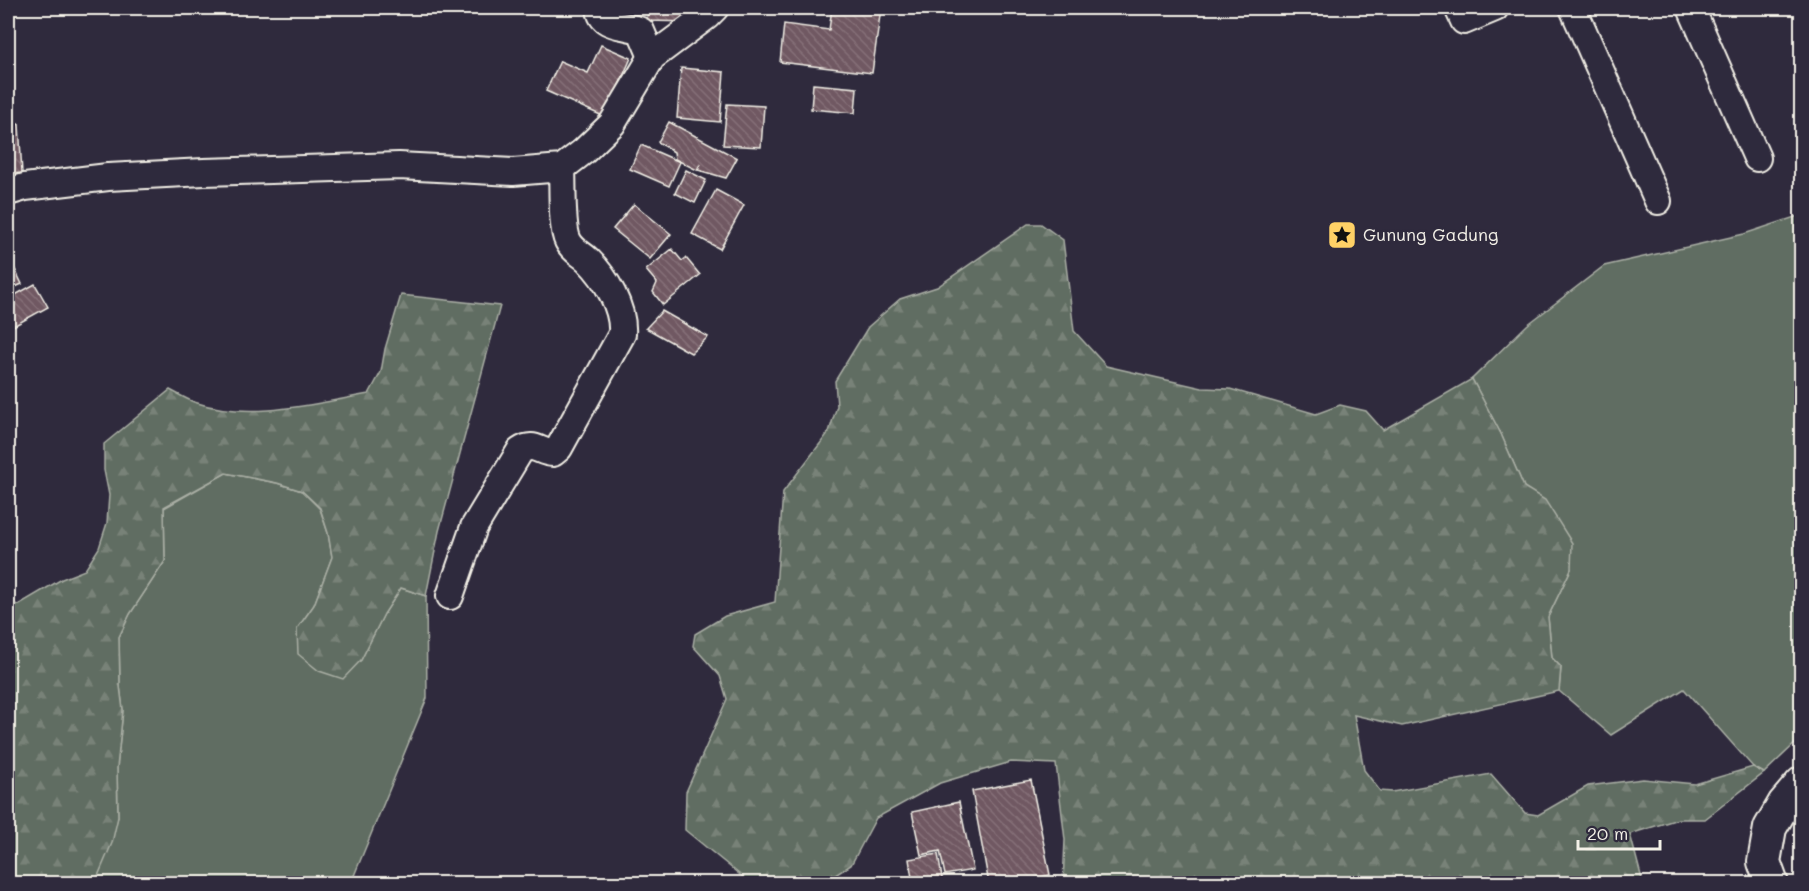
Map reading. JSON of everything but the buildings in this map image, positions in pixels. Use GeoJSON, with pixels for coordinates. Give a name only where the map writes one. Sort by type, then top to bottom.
{"type":"FeatureCollection","features":[{"type":"Feature","properties":{"kind":"street"},"geometry":{"type":"LineString","coordinates":[[600,8],[605,20],[618,25],[632,26],[641,31],[652,57]]}},
{"type":"Feature","properties":{"kind":"street"},"geometry":{"type":"LineString","coordinates":[[8,192],[108,177],[193,172],[399,166],[513,172],[562,168],[612,124],[652,57],[715,8]]}},
{"type":"Feature","properties":{"kind":"street"},"geometry":{"type":"LineString","coordinates":[[1458,8],[1464,21],[1495,8]]}},
{"type":"Feature","properties":{"kind":"street"},"geometry":{"type":"LineString","coordinates":[[1573,8],[1658,201]]}},
{"type":"Feature","properties":{"kind":"street"},"geometry":{"type":"LineString","coordinates":[[1691,8],[1757,158]]}},
{"type":"Feature","properties":{"kind":"street"},"geometry":{"type":"LineString","coordinates":[[450,596],[474,527],[520,451],[533,446],[546,453],[553,453],[559,448],[622,334],[621,316],[602,277],[567,240],[562,168]]}},
{"type":"Feature","properties":{"kind":"street"},"geometry":{"type":"LineString","coordinates":[[1772,884],[1764,862],[1770,828],[1784,804],[1802,783]]}},
{"type":"Feature","properties":{"kind":"green space"},"geometry":{"type":"Polygon","coordinates":[[[1801,215],[1801,738],[1764,773],[1753,767],[1684,689],[1611,735],[1559,691],[1561,667],[1552,658],[1548,617],[1571,569],[1545,501],[1524,487],[1501,434],[1472,379],[1527,325],[1604,266],[1744,234],[1801,215]]]}},
{"type":"Feature","properties":{"kind":"green space"},"geometry":{"type":"Polygon","coordinates":[[[1028,224],[1041,224],[1063,240],[1074,331],[1106,366],[1202,388],[1230,389],[1316,414],[1340,405],[1366,411],[1383,430],[1472,379],[1501,434],[1524,487],[1545,500],[1572,543],[1571,569],[1548,617],[1552,658],[1561,667],[1559,691],[1402,726],[1354,715],[1364,770],[1380,791],[1392,792],[1491,774],[1525,813],[1538,815],[1588,786],[1643,779],[1695,784],[1753,767],[1764,773],[1705,819],[1678,819],[1630,834],[1643,883],[1063,883],[1065,840],[1056,764],[1011,762],[940,783],[876,818],[851,865],[823,883],[750,883],[685,830],[686,792],[727,699],[720,676],[693,646],[695,634],[725,616],[775,602],[783,492],[829,432],[837,406],[835,381],[868,327],[900,299],[937,287],[1028,224]]]}},
{"type":"Feature","properties":{"kind":"green space"},"geometry":{"type":"Polygon","coordinates":[[[401,295],[500,306],[439,531],[426,596],[401,588],[384,614],[361,660],[343,679],[319,671],[298,654],[297,629],[314,605],[332,557],[328,533],[320,508],[302,491],[277,483],[226,473],[164,507],[165,561],[130,614],[119,637],[123,710],[117,768],[118,817],[112,843],[95,883],[8,883],[8,602],[18,605],[62,579],[85,570],[99,548],[107,523],[109,495],[104,470],[104,444],[170,390],[194,402],[215,408],[237,410],[282,409],[369,394],[381,372],[385,349],[401,295]]]}},
{"type":"Feature","properties":{"kind":"green space"},"geometry":{"type":"Polygon","coordinates":[[[226,473],[277,483],[302,491],[320,509],[328,533],[332,557],[314,605],[297,629],[361,660],[384,614],[401,588],[426,596],[427,698],[351,883],[95,884],[118,817],[117,768],[123,710],[119,637],[130,614],[165,561],[164,508],[226,473]]]}},
{"type":"Feature","properties":{"kind":"place","name":"Gunung Gadung"},"geometry":{"type":"Point","coordinates":[1342,235]}}]}
